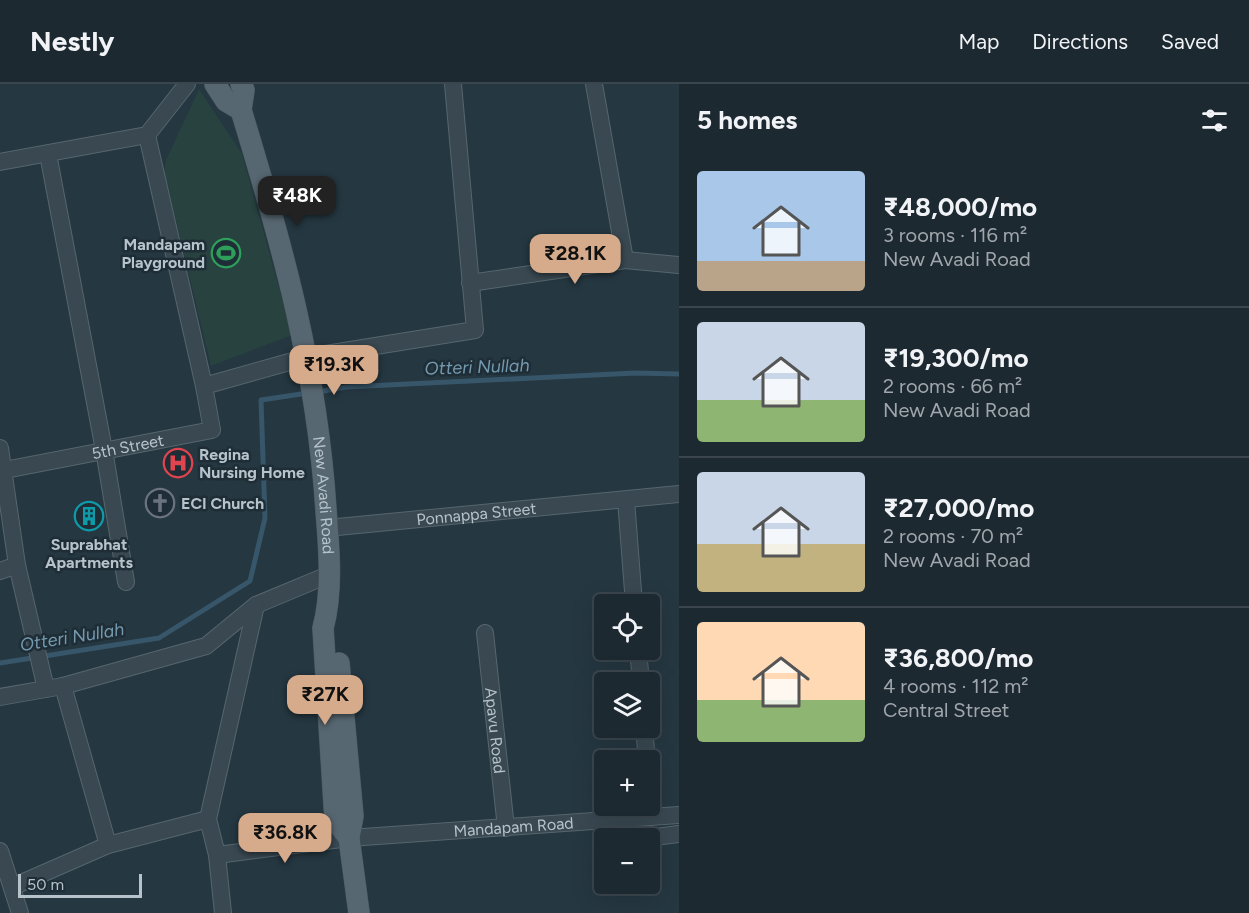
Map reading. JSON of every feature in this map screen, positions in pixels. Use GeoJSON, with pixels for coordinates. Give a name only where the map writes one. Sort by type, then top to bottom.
{"type":"FeatureCollection","features":[{"type":"Feature","properties":{"kind":"main road"},"geometry":{"type":"LineString","coordinates":[[215,84],[226,101],[241,110]]}},
{"type":"Feature","properties":{"kind":"main road"},"geometry":{"type":"LineString","coordinates":[[241,84],[244,90],[241,110],[282,245],[308,357]]}},
{"type":"Feature","properties":{"kind":"main road","name":"New Avadi Road"},"geometry":{"type":"LineString","coordinates":[[308,357],[317,418],[327,528],[328,610],[323,628],[335,820],[349,838],[359,913]]}},
{"type":"Feature","properties":{"kind":"street"},"geometry":{"type":"LineString","coordinates":[[0,162],[147,135],[187,84]]}},
{"type":"Feature","properties":{"kind":"street"},"geometry":{"type":"LineString","coordinates":[[147,135],[204,386],[308,357],[475,330],[453,84]]}},
{"type":"Feature","properties":{"kind":"street"},"geometry":{"type":"LineString","coordinates":[[594,84],[625,260]]}},
{"type":"Feature","properties":{"kind":"street"},"geometry":{"type":"LineString","coordinates":[[48,154],[104,450],[126,582]]}},
{"type":"Feature","properties":{"kind":"street"},"geometry":{"type":"LineString","coordinates":[[470,283],[625,260],[679,265]]}},
{"type":"Feature","properties":{"kind":"street","name":"5th Street"},"geometry":{"type":"LineString","coordinates":[[2,471],[212,430],[204,386]]}},
{"type":"Feature","properties":{"kind":"street"},"geometry":{"type":"LineString","coordinates":[[0,448],[17,565],[44,681]]}},
{"type":"Feature","properties":{"kind":"street","name":"Ponnappa Street"},"geometry":{"type":"LineString","coordinates":[[327,528],[679,494]]}},
{"type":"Feature","properties":{"kind":"street"},"geometry":{"type":"LineString","coordinates":[[626,500],[633,594]]}},
{"type":"Feature","properties":{"kind":"street"},"geometry":{"type":"LineString","coordinates":[[0,571],[17,565]]}},
{"type":"Feature","properties":{"kind":"street"},"geometry":{"type":"LineString","coordinates":[[0,697],[44,681],[63,686],[206,646],[256,605],[328,575]]}},
{"type":"Feature","properties":{"kind":"street"},"geometry":{"type":"LineString","coordinates":[[223,913],[217,855],[208,819],[256,605]]}},
{"type":"Feature","properties":{"kind":"street","name":"Apavu Road"},"geometry":{"type":"LineString","coordinates":[[485,633],[506,828]]}},
{"type":"Feature","properties":{"kind":"street"},"geometry":{"type":"LineString","coordinates":[[63,686],[108,845]]}},
{"type":"Feature","properties":{"kind":"street","name":"Mandapam Road"},"geometry":{"type":"LineString","coordinates":[[217,855],[349,838],[679,815]]}},
{"type":"Feature","properties":{"kind":"street"},"geometry":{"type":"LineString","coordinates":[[12,887],[108,845],[208,819]]}},
{"type":"Feature","properties":{"kind":"street"},"geometry":{"type":"LineString","coordinates":[[600,820],[611,828]]}},
{"type":"Feature","properties":{"kind":"street"},"geometry":{"type":"LineString","coordinates":[[660,836],[679,834]]}},
{"type":"Feature","properties":{"kind":"street"},"geometry":{"type":"LineString","coordinates":[[0,851],[20,913]]}},
{"type":"Feature","properties":{"kind":"green space","name":"Mandapam Playground"},"geometry":{"type":"Polygon","coordinates":[[[199,89],[242,154],[292,335],[211,366],[164,171],[166,160],[199,89]]]}},
{"type":"Feature","properties":{"kind":"waterway","name":"Otteri Nullah"},"geometry":{"type":"LineString","coordinates":[[318,392],[346,387],[635,373],[679,374]]}},
{"type":"Feature","properties":{"kind":"waterway","name":"Otteri Nullah"},"geometry":{"type":"LineString","coordinates":[[0,663],[159,638],[250,581],[265,518],[261,400],[308,393]]}},
{"type":"Feature","properties":{"kind":"place","name":"Mandapam Playground"},"geometry":{"type":"Point","coordinates":[226,253]}},
{"type":"Feature","properties":{"kind":"place","name":"Regina Nursing Home"},"geometry":{"type":"Point","coordinates":[178,463]}},
{"type":"Feature","properties":{"kind":"place","name":"ECI Church"},"geometry":{"type":"Point","coordinates":[160,503]}},
{"type":"Feature","properties":{"kind":"place","name":"Suprabhat Apartments"},"geometry":{"type":"Point","coordinates":[89,516]}}]}
